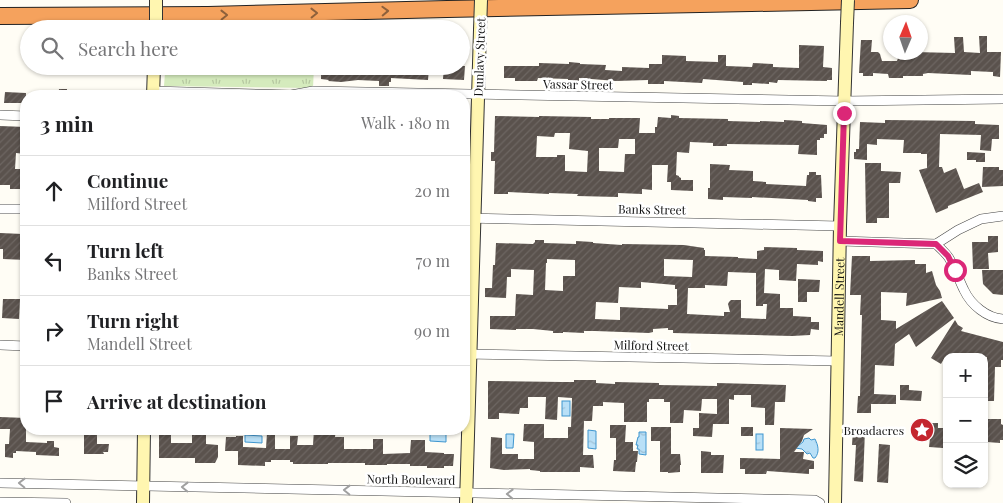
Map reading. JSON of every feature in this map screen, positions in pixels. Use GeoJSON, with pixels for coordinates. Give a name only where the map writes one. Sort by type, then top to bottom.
{"type":"FeatureCollection","features":[{"type":"Feature","properties":{"kind":"highway"},"geometry":{"type":"LineString","coordinates":[[415,0],[447,9]]}},
{"type":"Feature","properties":{"kind":"highway"},"geometry":{"type":"LineString","coordinates":[[0,16],[208,15],[910,0]]}},
{"type":"Feature","properties":{"kind":"street"},"geometry":{"type":"LineString","coordinates":[[156,0],[156,20]]}},
{"type":"Feature","properties":{"kind":"street","name":"Dunlavy Street"},"geometry":{"type":"LineString","coordinates":[[470,204],[478,95],[481,0]]}},
{"type":"Feature","properties":{"kind":"street","name":"Mandell Street"},"geometry":{"type":"LineString","coordinates":[[835,503],[840,226],[848,0]]}},
{"type":"Feature","properties":{"kind":"street"},"geometry":{"type":"LineString","coordinates":[[153,90],[154,75]]}},
{"type":"Feature","properties":{"kind":"street","name":"Vassar Street"},"geometry":{"type":"LineString","coordinates":[[470,95],[844,101],[1003,99]]}},
{"type":"Feature","properties":{"kind":"street"},"geometry":{"type":"LineString","coordinates":[[0,115],[20,116]]}},
{"type":"Feature","properties":{"kind":"street"},"geometry":{"type":"LineString","coordinates":[[0,209],[20,209]]}},
{"type":"Feature","properties":{"kind":"street"},"geometry":{"type":"LineString","coordinates":[[840,241],[936,244],[958,230],[982,219],[1003,216]]}},
{"type":"Feature","properties":{"kind":"street","name":"Banks Street"},"geometry":{"type":"LineString","coordinates":[[470,218],[840,226]]}},
{"type":"Feature","properties":{"kind":"street"},"geometry":{"type":"LineString","coordinates":[[936,244],[948,256],[965,292],[979,309],[996,318],[1003,319]]}},
{"type":"Feature","properties":{"kind":"street"},"geometry":{"type":"LineString","coordinates":[[0,345],[20,346]]}},
{"type":"Feature","properties":{"kind":"street","name":"Milford Street"},"geometry":{"type":"LineString","coordinates":[[470,354],[838,361]]}},
{"type":"Feature","properties":{"kind":"street"},"geometry":{"type":"LineString","coordinates":[[143,503],[144,435]]}},
{"type":"Feature","properties":{"kind":"street","name":"Dunlavy Street"},"geometry":{"type":"LineString","coordinates":[[466,435],[466,498]]}},
{"type":"Feature","properties":{"kind":"street","name":"North Boulevard"},"geometry":{"type":"LineString","coordinates":[[0,483],[143,486],[466,498],[815,500],[820,503]]}},
{"type":"Feature","properties":{"kind":"street"},"geometry":{"type":"LineString","coordinates":[[0,502],[66,503]]}},
{"type":"Feature","properties":{"kind":"green space"},"geometry":{"type":"Polygon","coordinates":[[[165,75],[314,75],[313,88],[164,86],[165,75]]]}},
{"type":"Feature","properties":{"kind":"water"},"geometry":{"type":"Polygon","coordinates":[[[562,401],[570,401],[570,416],[562,416],[562,401]]]}},
{"type":"Feature","properties":{"kind":"water"},"geometry":{"type":"Polygon","coordinates":[[[588,430],[596,431],[596,449],[588,448],[588,430]]]}},
{"type":"Feature","properties":{"kind":"water"},"geometry":{"type":"Polygon","coordinates":[[[639,432],[646,432],[646,455],[639,454],[639,449],[637,449],[639,432]]]}},
{"type":"Feature","properties":{"kind":"water"},"geometry":{"type":"Polygon","coordinates":[[[506,434],[514,434],[513,448],[506,448],[506,434]]]}},
{"type":"Feature","properties":{"kind":"water"},"geometry":{"type":"Polygon","coordinates":[[[756,434],[763,434],[763,450],[756,450],[756,434]]]}},
{"type":"Feature","properties":{"kind":"water"},"geometry":{"type":"Polygon","coordinates":[[[245,435],[262,436],[262,443],[245,442],[245,435]]]}},
{"type":"Feature","properties":{"kind":"water"},"geometry":{"type":"Polygon","coordinates":[[[430,435],[446,435],[446,442],[430,441],[430,435]]]}},
{"type":"Feature","properties":{"kind":"water"},"geometry":{"type":"Polygon","coordinates":[[[809,438],[811,440],[815,439],[817,444],[818,451],[815,458],[802,449],[795,448],[804,439],[809,438]]]}},
{"type":"Feature","properties":{"kind":"building"},"geometry":{"type":"Polygon","coordinates":[[[979,36],[987,36],[987,52],[1001,52],[1000,77],[993,76],[993,72],[971,71],[971,75],[928,73],[923,74],[923,76],[903,76],[903,78],[889,78],[888,74],[873,73],[873,76],[863,76],[863,73],[859,73],[861,40],[872,40],[871,52],[878,52],[882,61],[928,60],[928,52],[955,53],[954,37],[963,37],[964,52],[980,53],[979,36]]]}},
{"type":"Feature","properties":{"kind":"building"},"geometry":{"type":"Polygon","coordinates":[[[799,45],[824,46],[823,67],[832,68],[832,80],[778,80],[777,83],[743,85],[743,82],[703,79],[702,83],[664,81],[664,84],[648,84],[648,80],[616,81],[579,78],[579,81],[538,78],[537,81],[515,81],[515,78],[504,78],[504,66],[539,66],[539,63],[569,64],[569,62],[606,65],[605,70],[622,71],[622,67],[649,68],[649,64],[662,64],[662,55],[686,56],[686,61],[718,62],[718,55],[726,55],[726,66],[752,67],[753,63],[773,64],[773,67],[799,68],[799,45]]]}},
{"type":"Feature","properties":{"kind":"building"},"geometry":{"type":"Polygon","coordinates":[[[321,75],[428,75],[428,80],[391,78],[389,86],[379,86],[379,81],[358,80],[341,82],[321,79],[321,75]]]}},
{"type":"Feature","properties":{"kind":"building"},"geometry":{"type":"Polygon","coordinates":[[[443,75],[464,75],[464,80],[443,79],[443,75]]]}},
{"type":"Feature","properties":{"kind":"building"},"geometry":{"type":"Polygon","coordinates":[[[5,92],[20,93],[20,103],[4,103],[5,92]]]}},
{"type":"Feature","properties":{"kind":"building"},"geometry":{"type":"Polygon","coordinates":[[[671,115],[679,116],[679,118],[728,119],[728,121],[802,121],[802,123],[827,125],[827,134],[824,134],[824,138],[817,140],[817,155],[798,154],[799,145],[727,144],[727,146],[713,146],[713,143],[690,142],[689,153],[677,152],[676,175],[681,180],[693,180],[693,191],[671,190],[671,182],[667,182],[668,165],[652,165],[652,190],[642,189],[642,194],[618,193],[618,197],[508,192],[508,194],[494,194],[495,161],[491,161],[491,152],[494,152],[495,116],[591,117],[591,119],[640,118],[639,133],[655,133],[658,117],[671,118],[671,115]],[[555,133],[554,137],[537,136],[536,157],[565,155],[565,171],[587,172],[588,151],[569,149],[570,133],[555,133]],[[619,139],[618,148],[599,148],[599,171],[624,172],[625,154],[635,154],[635,139],[619,139]]]}},
{"type":"Feature","properties":{"kind":"building"},"geometry":{"type":"Polygon","coordinates":[[[885,120],[975,121],[975,124],[999,125],[999,139],[992,139],[991,151],[980,150],[981,135],[940,134],[939,167],[942,167],[944,173],[956,168],[964,189],[979,183],[983,192],[936,213],[919,170],[927,168],[927,154],[903,153],[904,140],[877,139],[877,145],[867,144],[867,160],[854,159],[854,152],[856,152],[856,149],[859,149],[860,122],[885,123],[885,120]]]}},
{"type":"Feature","properties":{"kind":"building"},"geometry":{"type":"Polygon","coordinates":[[[0,126],[20,127],[20,153],[16,153],[15,169],[20,169],[20,189],[10,189],[10,185],[0,185],[0,126]]]}},
{"type":"Feature","properties":{"kind":"building"},"geometry":{"type":"Polygon","coordinates":[[[967,152],[985,153],[985,162],[967,160],[967,152]]]}},
{"type":"Feature","properties":{"kind":"building"},"geometry":{"type":"Polygon","coordinates":[[[865,163],[881,163],[881,171],[901,172],[900,183],[889,183],[889,218],[877,218],[877,223],[866,223],[865,163]]]}},
{"type":"Feature","properties":{"kind":"building"},"geometry":{"type":"Polygon","coordinates":[[[710,164],[730,165],[729,170],[753,171],[753,181],[766,182],[766,184],[806,186],[809,172],[816,172],[816,175],[821,175],[822,198],[816,198],[816,202],[752,197],[723,197],[723,200],[708,199],[710,164]]]}},
{"type":"Feature","properties":{"kind":"building"},"geometry":{"type":"Polygon","coordinates":[[[983,167],[999,167],[999,170],[1003,170],[1003,186],[982,187],[983,167]]]}},
{"type":"Feature","properties":{"kind":"building"},"geometry":{"type":"Polygon","coordinates":[[[0,233],[20,234],[20,260],[3,259],[3,249],[0,249],[0,233]]]}},
{"type":"Feature","properties":{"kind":"building"},"geometry":{"type":"Polygon","coordinates":[[[988,236],[998,236],[998,252],[988,253],[989,269],[973,269],[972,242],[988,242],[988,236]]]}},
{"type":"Feature","properties":{"kind":"building"},"geometry":{"type":"Polygon","coordinates":[[[535,240],[544,240],[544,243],[576,244],[576,241],[622,245],[684,245],[704,248],[705,256],[757,259],[757,251],[764,250],[764,247],[823,251],[823,262],[818,261],[818,265],[797,264],[796,281],[779,280],[779,270],[765,269],[764,293],[780,294],[780,308],[793,308],[793,316],[811,317],[811,322],[819,322],[819,330],[811,329],[810,335],[792,336],[673,333],[673,330],[668,330],[668,328],[653,329],[653,332],[649,333],[584,331],[584,333],[553,333],[553,331],[533,329],[490,329],[490,316],[515,316],[516,294],[533,295],[534,270],[511,269],[511,277],[507,277],[506,298],[485,297],[485,288],[492,288],[496,243],[533,244],[535,240]],[[547,259],[545,290],[563,291],[563,276],[575,276],[575,260],[547,259]],[[664,259],[664,276],[692,277],[693,260],[664,259]],[[728,272],[727,286],[705,285],[705,288],[688,288],[687,314],[724,316],[724,312],[730,312],[728,304],[731,300],[741,300],[741,318],[766,319],[767,304],[756,306],[756,273],[728,272]],[[641,282],[641,288],[619,287],[618,303],[596,302],[595,319],[620,320],[620,307],[668,309],[668,305],[677,305],[677,289],[675,289],[675,285],[641,282]]]}},
{"type":"Feature","properties":{"kind":"building"},"geometry":{"type":"Polygon","coordinates":[[[852,256],[870,256],[870,261],[915,260],[915,264],[926,264],[926,273],[932,271],[942,298],[906,306],[907,293],[881,292],[881,320],[896,321],[896,329],[942,301],[954,318],[916,347],[909,334],[895,344],[894,366],[875,365],[874,394],[896,395],[896,404],[871,404],[871,413],[857,413],[858,396],[860,396],[862,315],[860,315],[861,295],[850,295],[852,256]]]}},
{"type":"Feature","properties":{"kind":"building"},"geometry":{"type":"Polygon","coordinates":[[[982,270],[1003,270],[1003,295],[993,294],[983,284],[982,270]]]}},
{"type":"Feature","properties":{"kind":"building"},"geometry":{"type":"Polygon","coordinates":[[[798,279],[820,280],[819,292],[807,292],[807,302],[798,302],[798,279]]]}},
{"type":"Feature","properties":{"kind":"building"},"geometry":{"type":"Polygon","coordinates":[[[3,299],[20,299],[19,319],[2,318],[3,299]]]}},
{"type":"Feature","properties":{"kind":"building"},"geometry":{"type":"Polygon","coordinates":[[[955,320],[963,328],[961,331],[1003,342],[1001,367],[995,367],[994,401],[988,401],[988,353],[943,353],[941,364],[931,358],[955,320]]]}},
{"type":"Feature","properties":{"kind":"building"},"geometry":{"type":"Polygon","coordinates":[[[574,380],[596,380],[596,383],[615,384],[615,382],[659,383],[659,385],[717,386],[717,383],[786,385],[785,402],[775,402],[774,425],[765,425],[765,408],[751,407],[751,395],[734,395],[734,400],[729,399],[729,424],[713,424],[712,437],[693,436],[693,428],[699,428],[699,413],[717,414],[717,399],[702,399],[701,411],[684,410],[683,423],[670,423],[670,402],[664,402],[664,399],[649,399],[649,402],[647,402],[647,422],[624,422],[624,403],[603,402],[603,406],[593,406],[592,421],[584,421],[583,455],[593,455],[594,468],[580,467],[580,472],[540,472],[530,469],[504,470],[490,468],[491,437],[502,438],[502,454],[518,454],[518,459],[534,459],[534,442],[523,441],[524,424],[544,424],[544,438],[568,438],[568,427],[571,427],[572,398],[558,397],[557,420],[545,419],[546,397],[528,397],[528,408],[520,408],[519,414],[499,413],[499,419],[488,419],[488,381],[574,382],[574,380]]]}},
{"type":"Feature","properties":{"kind":"building"},"geometry":{"type":"Polygon","coordinates":[[[900,385],[909,385],[909,390],[922,391],[921,401],[900,400],[900,385]]]}},
{"type":"Feature","properties":{"kind":"building"},"geometry":{"type":"Polygon","coordinates":[[[0,417],[20,418],[20,435],[26,435],[26,442],[47,443],[47,441],[54,441],[54,447],[59,448],[59,456],[36,455],[36,452],[16,451],[16,453],[13,453],[13,458],[5,457],[5,444],[9,444],[10,429],[0,429],[0,417]]]}},
{"type":"Feature","properties":{"kind":"building"},"geometry":{"type":"Polygon","coordinates":[[[988,419],[1001,419],[1003,440],[1000,440],[1000,443],[988,442],[988,419]]]}},
{"type":"Feature","properties":{"kind":"building"},"geometry":{"type":"Polygon","coordinates":[[[923,423],[938,423],[938,428],[943,428],[943,448],[929,447],[930,438],[916,438],[916,427],[923,427],[923,423]]]}},
{"type":"Feature","properties":{"kind":"building"},"geometry":{"type":"Polygon","coordinates":[[[610,425],[626,425],[625,442],[633,442],[633,451],[638,451],[635,472],[613,471],[614,460],[616,460],[616,438],[610,438],[610,425]]]}},
{"type":"Feature","properties":{"kind":"building"},"geometry":{"type":"Polygon","coordinates":[[[651,427],[671,427],[671,454],[680,454],[680,472],[660,472],[660,441],[651,441],[651,427]]]}},
{"type":"Feature","properties":{"kind":"building"},"geometry":{"type":"Polygon","coordinates":[[[741,427],[753,427],[753,436],[741,436],[741,427]]]}},
{"type":"Feature","properties":{"kind":"building"},"geometry":{"type":"Polygon","coordinates":[[[780,428],[813,429],[804,435],[794,452],[804,452],[803,459],[814,461],[814,469],[809,469],[809,474],[767,471],[766,474],[745,474],[745,469],[740,469],[740,458],[780,459],[780,428]]]}},
{"type":"Feature","properties":{"kind":"building"},"geometry":{"type":"Polygon","coordinates":[[[853,429],[865,430],[863,482],[854,481],[856,445],[852,445],[853,429]]]}},
{"type":"Feature","properties":{"kind":"building"},"geometry":{"type":"Polygon","coordinates":[[[84,435],[97,435],[97,444],[109,444],[108,452],[103,452],[104,454],[84,454],[84,435]]]}},
{"type":"Feature","properties":{"kind":"building"},"geometry":{"type":"Polygon","coordinates":[[[159,435],[171,435],[171,443],[192,443],[192,435],[206,435],[206,444],[218,445],[218,457],[215,463],[195,463],[195,458],[159,458],[159,435]]]}},
{"type":"Feature","properties":{"kind":"building"},"geometry":{"type":"Polygon","coordinates":[[[267,435],[275,435],[275,449],[290,449],[290,436],[298,436],[297,445],[313,445],[314,435],[335,435],[335,437],[344,437],[344,449],[373,449],[373,439],[383,439],[383,454],[410,453],[411,440],[425,440],[425,452],[454,454],[453,466],[427,468],[427,466],[410,466],[410,464],[293,464],[290,460],[271,460],[271,462],[265,462],[265,466],[238,465],[238,451],[225,451],[226,437],[236,436],[243,436],[243,447],[266,448],[267,435]]]}},
{"type":"Feature","properties":{"kind":"building"},"geometry":{"type":"Polygon","coordinates":[[[879,444],[890,445],[888,483],[877,482],[879,444]]]}},
{"type":"Feature","properties":{"kind":"building"},"geometry":{"type":"Polygon","coordinates":[[[701,451],[711,452],[711,455],[724,455],[723,473],[701,473],[701,451]]]}},
{"type":"Feature","properties":{"kind":"place","name":"Broadacres"},"geometry":{"type":"Point","coordinates":[922,430]}},
{"type":"Feature","properties":{"kind":"route"},"geometry":{"type":"LineString","coordinates":[[844,113],[840,241],[936,244],[948,256],[955,270]]}}]}
